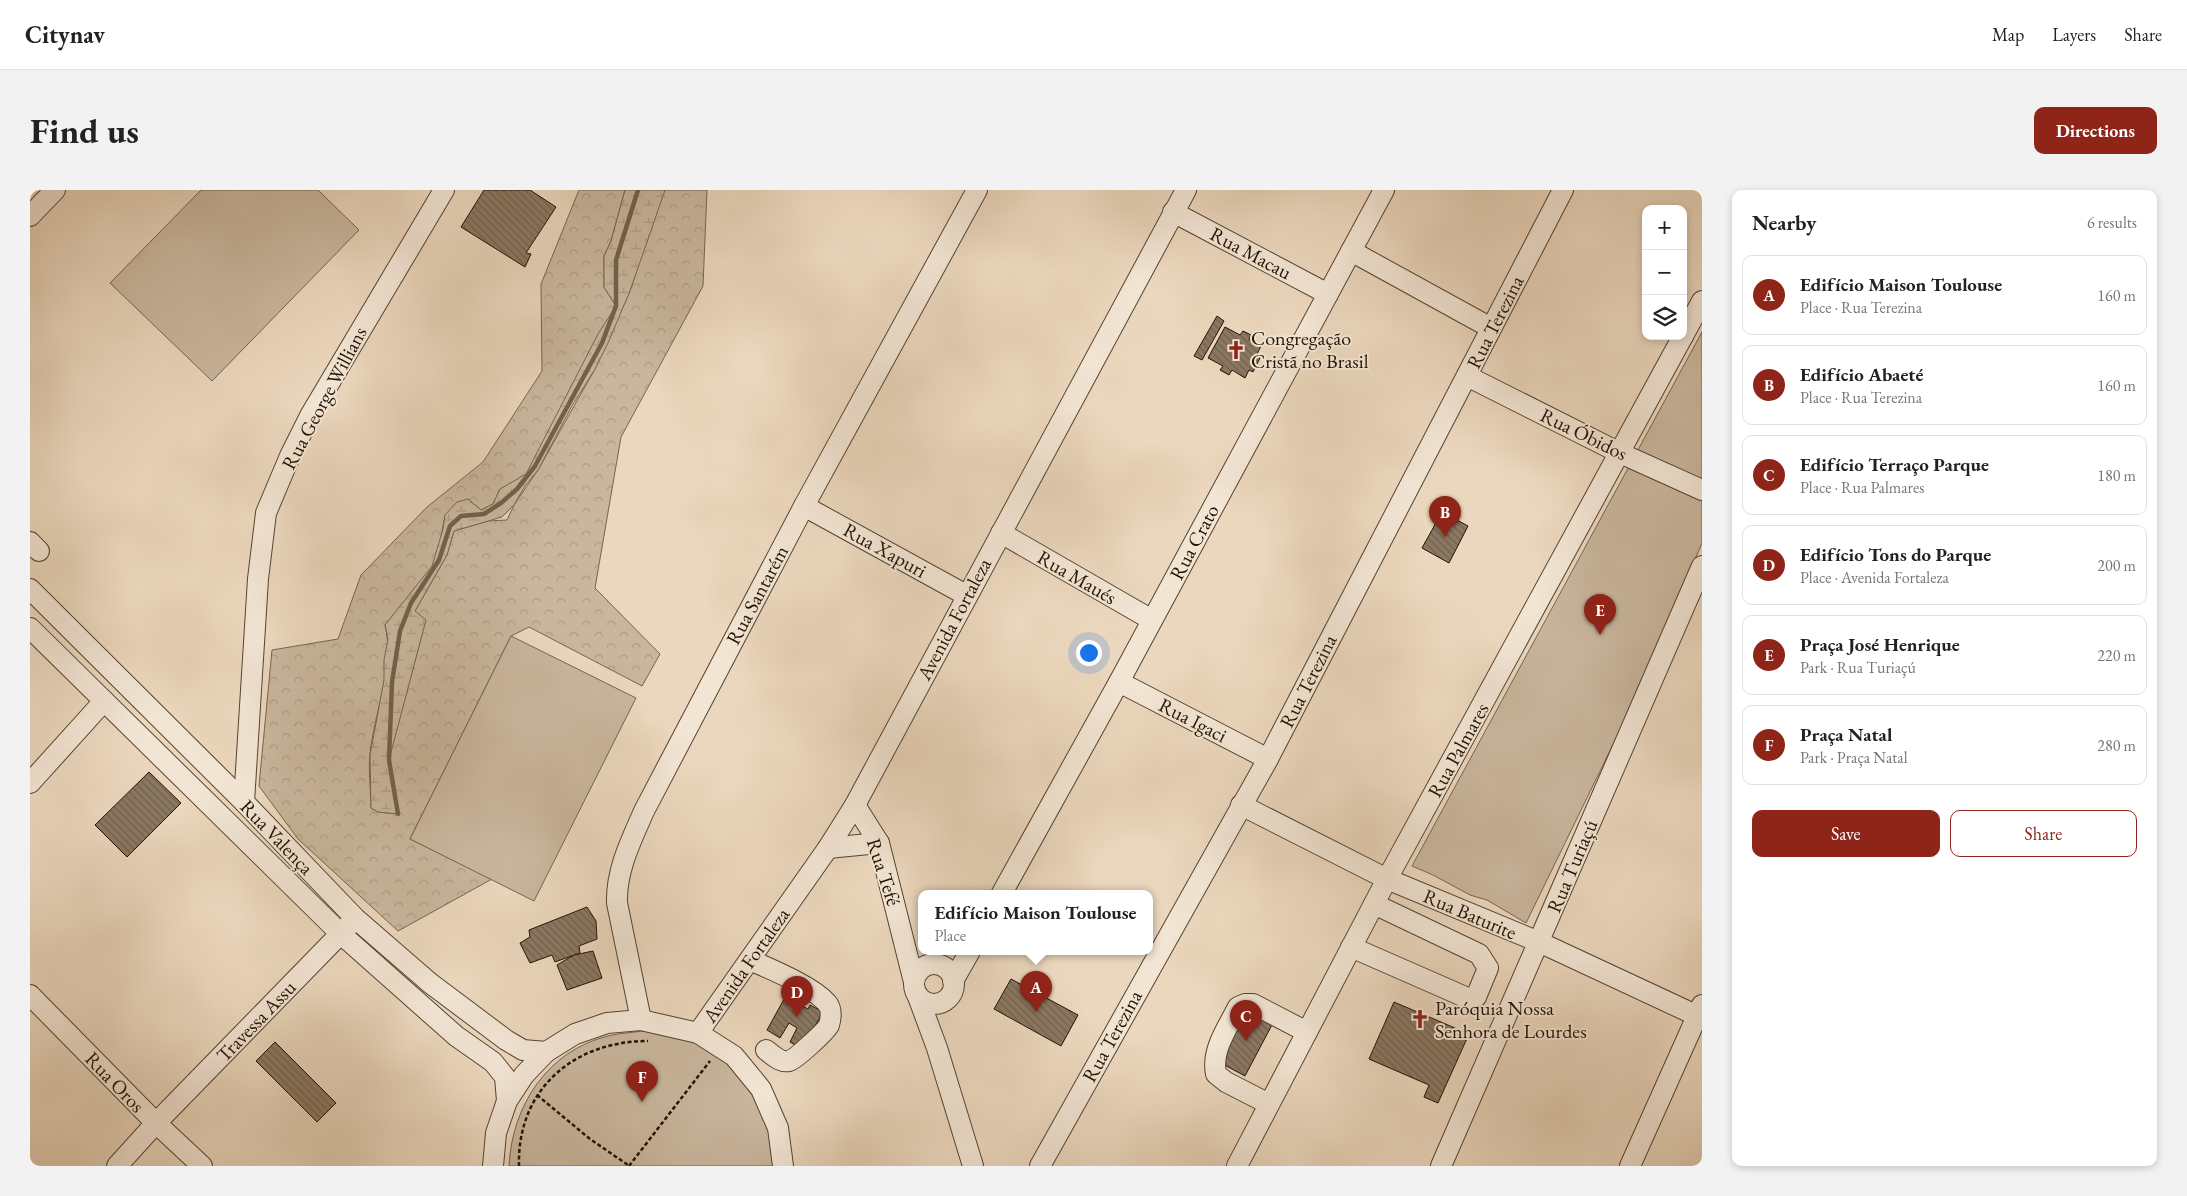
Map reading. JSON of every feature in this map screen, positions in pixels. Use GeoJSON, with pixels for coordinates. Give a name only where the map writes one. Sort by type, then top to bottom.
{"type":"FeatureCollection","features":[{"type":"Feature","properties":{"kind":"street"},"geometry":{"type":"LineString","coordinates":[[30,216],[55,190]]}},
{"type":"Feature","properties":{"kind":"street","name":"Rua George Willians"},"geometry":{"type":"LineString","coordinates":[[244,802],[258,579],[266,513],[290,456],[311,414],[444,190]]}},
{"type":"Feature","properties":{"kind":"street","name":"Rua Santarém"},"geometry":{"type":"LineString","coordinates":[[641,1020],[617,903],[616,885],[627,850],[644,811],[804,506],[977,190]]}},
{"type":"Feature","properties":{"kind":"street","name":"Avenida Fortaleza"},"geometry":{"type":"LineString","coordinates":[[698,1033],[828,848],[855,805],[966,595],[1186,190]]}},
{"type":"Feature","properties":{"kind":"street","name":"Rua Crato"},"geometry":{"type":"LineString","coordinates":[[1004,890],[1119,682],[1384,190]]}},
{"type":"Feature","properties":{"kind":"street","name":"Rua Terezina"},"geometry":{"type":"LineString","coordinates":[[1040,1166],[1268,759],[1563,190]]}},
{"type":"Feature","properties":{"kind":"street","name":"Rua Macau"},"geometry":{"type":"LineString","coordinates":[[1173,212],[1328,294]]}},
{"type":"Feature","properties":{"kind":"street"},"geometry":{"type":"LineString","coordinates":[[1351,251],[1491,328]]}},
{"type":"Feature","properties":{"kind":"street","name":"Rua Palmares"},"geometry":{"type":"LineString","coordinates":[[1687,329],[1702,301]]}},
{"type":"Feature","properties":{"kind":"street","name":"Rua Palmares"},"geometry":{"type":"LineString","coordinates":[[1237,1166],[1387,879],[1681,340]]}},
{"type":"Feature","properties":{"kind":"street","name":"Rua Óbidos"},"geometry":{"type":"LineString","coordinates":[[1467,376],[1620,453],[1702,490]]}},
{"type":"Feature","properties":{"kind":"street","name":"Rua Xapuri"},"geometry":{"type":"LineString","coordinates":[[804,506],[966,595]]}},
{"type":"Feature","properties":{"kind":"street","name":"Rua Maués"},"geometry":{"type":"LineString","coordinates":[[1001,533],[1152,620]]}},
{"type":"Feature","properties":{"kind":"street","name":"Rua Turiaçú"},"geometry":{"type":"LineString","coordinates":[[1441,1166],[1702,566]]}},
{"type":"Feature","properties":{"kind":"street","name":"Rua Valença"},"geometry":{"type":"LineString","coordinates":[[30,589],[244,802],[355,918],[430,983],[506,1040],[523,1050],[546,1052]]}},
{"type":"Feature","properties":{"kind":"street","name":"Rua Valença"},"geometry":{"type":"LineString","coordinates":[[30,628],[341,934],[456,1036],[493,1062],[505,1077],[508,1101]]}},
{"type":"Feature","properties":{"kind":"street","name":"Rua Igaci"},"geometry":{"type":"LineString","coordinates":[[1119,682],[1268,759]]}},
{"type":"Feature","properties":{"kind":"street"},"geometry":{"type":"LineString","coordinates":[[30,782],[104,701]]}},
{"type":"Feature","properties":{"kind":"street","name":"Rua Tefé"},"geometry":{"type":"LineString","coordinates":[[855,805],[879,843],[916,988],[937,1048],[973,1166]]}},
{"type":"Feature","properties":{"kind":"street","name":"Rua Baturite"},"geometry":{"type":"LineString","coordinates":[[1241,805],[1387,879],[1539,942],[1700,1013]]}},
{"type":"Feature","properties":{"kind":"street"},"geometry":{"type":"LineString","coordinates":[[828,848],[879,843]]}},
{"type":"Feature","properties":{"kind":"street"},"geometry":{"type":"LineString","coordinates":[[1351,947],[1472,1000],[1476,997],[1488,968],[1479,954],[1374,904]]}},
{"type":"Feature","properties":{"kind":"street","name":"Travessa Assu"},"geometry":{"type":"LineString","coordinates":[[117,1166],[156,1123],[355,918]]}},
{"type":"Feature","properties":{"kind":"street"},"geometry":{"type":"LineString","coordinates":[[905,942],[918,952]]}},
{"type":"Feature","properties":{"kind":"street"},"geometry":{"type":"LineString","coordinates":[[922,955],[933,964],[948,970],[953,981]]}},
{"type":"Feature","properties":{"kind":"street"},"geometry":{"type":"LineString","coordinates":[[953,955],[918,971],[916,988],[926,1002],[938,1003],[943,1001],[952,992],[953,981],[968,955]]}},
{"type":"Feature","properties":{"kind":"street"},"geometry":{"type":"LineString","coordinates":[[750,960],[780,974],[819,997],[828,1004],[831,1013],[828,1027],[795,1059],[788,1061],[779,1060],[766,1050]]}},
{"type":"Feature","properties":{"kind":"street","name":"Rua Oros"},"geometry":{"type":"LineString","coordinates":[[30,995],[156,1123],[202,1166]]}},
{"type":"Feature","properties":{"kind":"street","name":"Rua Tefé"},"geometry":{"type":"LineString","coordinates":[[937,1048],[943,1001]]}},
{"type":"Feature","properties":{"kind":"street"},"geometry":{"type":"LineString","coordinates":[[1269,1104],[1226,1082],[1216,1074],[1214,1064],[1216,1052],[1238,1007],[1245,1004],[1253,1004],[1307,1032]]}},
{"type":"Feature","properties":{"kind":"street"},"geometry":{"type":"LineString","coordinates":[[1630,1166],[1700,1013]]}},
{"type":"Feature","properties":{"kind":"street"},"geometry":{"type":"LineString","coordinates":[[493,1166],[496,1133],[508,1101],[524,1074],[546,1052],[575,1034],[599,1026],[641,1020],[698,1033],[734,1056],[762,1089],[778,1128],[782,1166]]}},
{"type":"Feature","properties":{"kind":"path"},"geometry":{"type":"LineString","coordinates":[[519,1166],[519,1146],[526,1117],[536,1095],[553,1076],[596,1049],[627,1041],[655,1041]]}},
{"type":"Feature","properties":{"kind":"path"},"geometry":{"type":"LineString","coordinates":[[706,1056],[717,1063]]}},
{"type":"Feature","properties":{"kind":"path"},"geometry":{"type":"LineString","coordinates":[[536,1095],[590,1139],[629,1166],[711,1059]]}},
{"type":"Feature","properties":{"kind":"green space"},"geometry":{"type":"Polygon","coordinates":[[[201,190],[318,190],[359,230],[212,381],[110,283],[201,190]]]}},
{"type":"Feature","properties":{"kind":"green space"},"geometry":{"type":"Polygon","coordinates":[[[579,190],[625,190],[611,241],[604,256],[604,287],[616,306],[528,475],[500,489],[493,504],[481,510],[468,499],[445,516],[435,566],[385,625],[387,640],[386,673],[369,760],[371,808],[378,812],[398,814],[389,756],[419,646],[415,611],[447,555],[454,531],[488,521],[507,520],[514,505],[538,470],[595,369],[630,291],[663,190],[707,190],[703,286],[621,437],[595,588],[660,654],[642,686],[529,627],[511,636],[410,839],[492,879],[398,931],[298,839],[259,786],[272,650],[338,639],[361,575],[427,507],[483,462],[542,371],[541,284],[579,190]]]}},
{"type":"Feature","properties":{"kind":"green space"},"geometry":{"type":"Polygon","coordinates":[[[625,190],[665,190],[630,291],[595,369],[572,406],[538,470],[525,486],[514,505],[502,517],[454,531],[447,555],[415,611],[426,620],[389,760],[398,814],[378,812],[371,808],[370,755],[384,680],[384,660],[388,639],[385,625],[432,566],[443,529],[445,515],[457,502],[468,499],[481,510],[493,504],[500,489],[526,474],[598,334],[616,306],[604,287],[604,256],[611,241],[625,190]]]}},
{"type":"Feature","properties":{"kind":"green space"},"geometry":{"type":"Polygon","coordinates":[[[1702,332],[1702,543],[1622,726],[1526,923],[1487,900],[1470,895],[1412,866],[1702,332]]]}},
{"type":"Feature","properties":{"kind":"green space"},"geometry":{"type":"Polygon","coordinates":[[[511,636],[636,698],[534,901],[410,839],[511,636]]]}},
{"type":"Feature","properties":{"kind":"green space"},"geometry":{"type":"Polygon","coordinates":[[[642,1031],[672,1035],[691,1041],[707,1048],[735,1068],[757,1094],[765,1109],[772,1134],[776,1166],[509,1166],[517,1122],[537,1084],[551,1068],[567,1054],[586,1043],[612,1035],[642,1031]]]}},
{"type":"Feature","properties":{"kind":"building"},"geometry":{"type":"Polygon","coordinates":[[[484,190],[530,190],[556,207],[526,253],[531,254],[525,267],[461,227],[484,190]]]}},
{"type":"Feature","properties":{"kind":"building"},"geometry":{"type":"Polygon","coordinates":[[[1217,316],[1224,321],[1202,360],[1194,356],[1217,316]]]}},
{"type":"Feature","properties":{"kind":"building","name":"Congregação Cristã no Brasil"},"geometry":{"type":"Polygon","coordinates":[[[1225,327],[1240,335],[1243,331],[1251,335],[1249,340],[1261,346],[1257,354],[1260,358],[1253,372],[1249,370],[1245,378],[1232,370],[1229,375],[1220,370],[1223,366],[1208,358],[1225,327]]]}},
{"type":"Feature","properties":{"kind":"building"},"geometry":{"type":"Polygon","coordinates":[[[1442,512],[1468,526],[1449,563],[1422,548],[1442,512]]]}},
{"type":"Feature","properties":{"kind":"building"},"geometry":{"type":"Polygon","coordinates":[[[149,772],[181,803],[127,857],[95,825],[149,772]]]}},
{"type":"Feature","properties":{"kind":"building"},"geometry":{"type":"Polygon","coordinates":[[[587,907],[596,921],[597,939],[579,946],[580,953],[555,962],[552,955],[530,963],[520,943],[530,937],[529,930],[587,907]]]}},
{"type":"Feature","properties":{"kind":"building"},"geometry":{"type":"Polygon","coordinates":[[[593,951],[602,978],[567,990],[557,965],[574,955],[593,951]]]}},
{"type":"Feature","properties":{"kind":"building"},"geometry":{"type":"Polygon","coordinates":[[[1011,979],[1078,1015],[1061,1046],[994,1009],[1011,979]]]}},
{"type":"Feature","properties":{"kind":"building"},"geometry":{"type":"Polygon","coordinates":[[[788,992],[801,1000],[799,1004],[808,1009],[810,1005],[823,1012],[802,1049],[790,1042],[797,1028],[789,1023],[780,1038],[767,1030],[788,992]]]}},
{"type":"Feature","properties":{"kind":"building"},"geometry":{"type":"Polygon","coordinates":[[[1394,1002],[1469,1034],[1438,1103],[1424,1097],[1429,1085],[1369,1059],[1394,1002]]]}},
{"type":"Feature","properties":{"kind":"building"},"geometry":{"type":"Polygon","coordinates":[[[1247,1007],[1274,1021],[1245,1076],[1217,1061],[1247,1007]]]}},
{"type":"Feature","properties":{"kind":"building"},"geometry":{"type":"Polygon","coordinates":[[[275,1042],[336,1103],[317,1122],[256,1061],[275,1042]]]}},
{"type":"Feature","properties":{"kind":"waterway"},"geometry":{"type":"LineString","coordinates":[[398,814],[389,760],[392,682],[400,631],[411,603],[439,560],[450,526],[461,516],[484,514],[517,489],[535,466],[602,343],[616,306],[616,260],[638,190]]}},
{"type":"Feature","properties":{"kind":"place","name":"Congregação Cristã no Brasil"},"geometry":{"type":"Point","coordinates":[1236,350]}},
{"type":"Feature","properties":{"kind":"place","name":"Edifício Abaeté"},"geometry":{"type":"Point","coordinates":[1445,537]}},
{"type":"Feature","properties":{"kind":"place","name":"Praça José Henrique"},"geometry":{"type":"Point","coordinates":[1600,635]}},
{"type":"Feature","properties":{"kind":"place","name":"Edifício Maison Toulouse"},"geometry":{"type":"Point","coordinates":[1036,1012]}},
{"type":"Feature","properties":{"kind":"place","name":"Edifício Tons do Parque"},"geometry":{"type":"Point","coordinates":[797,1017]}},
{"type":"Feature","properties":{"kind":"place","name":"Paróquia Nossa Senhora de Lourdes"},"geometry":{"type":"Point","coordinates":[1420,1019]}},
{"type":"Feature","properties":{"kind":"place","name":"Edifício Terraço Parque"},"geometry":{"type":"Point","coordinates":[1246,1041]}},
{"type":"Feature","properties":{"kind":"place","name":"Praça Natal"},"geometry":{"type":"Point","coordinates":[642,1102]}}]}
